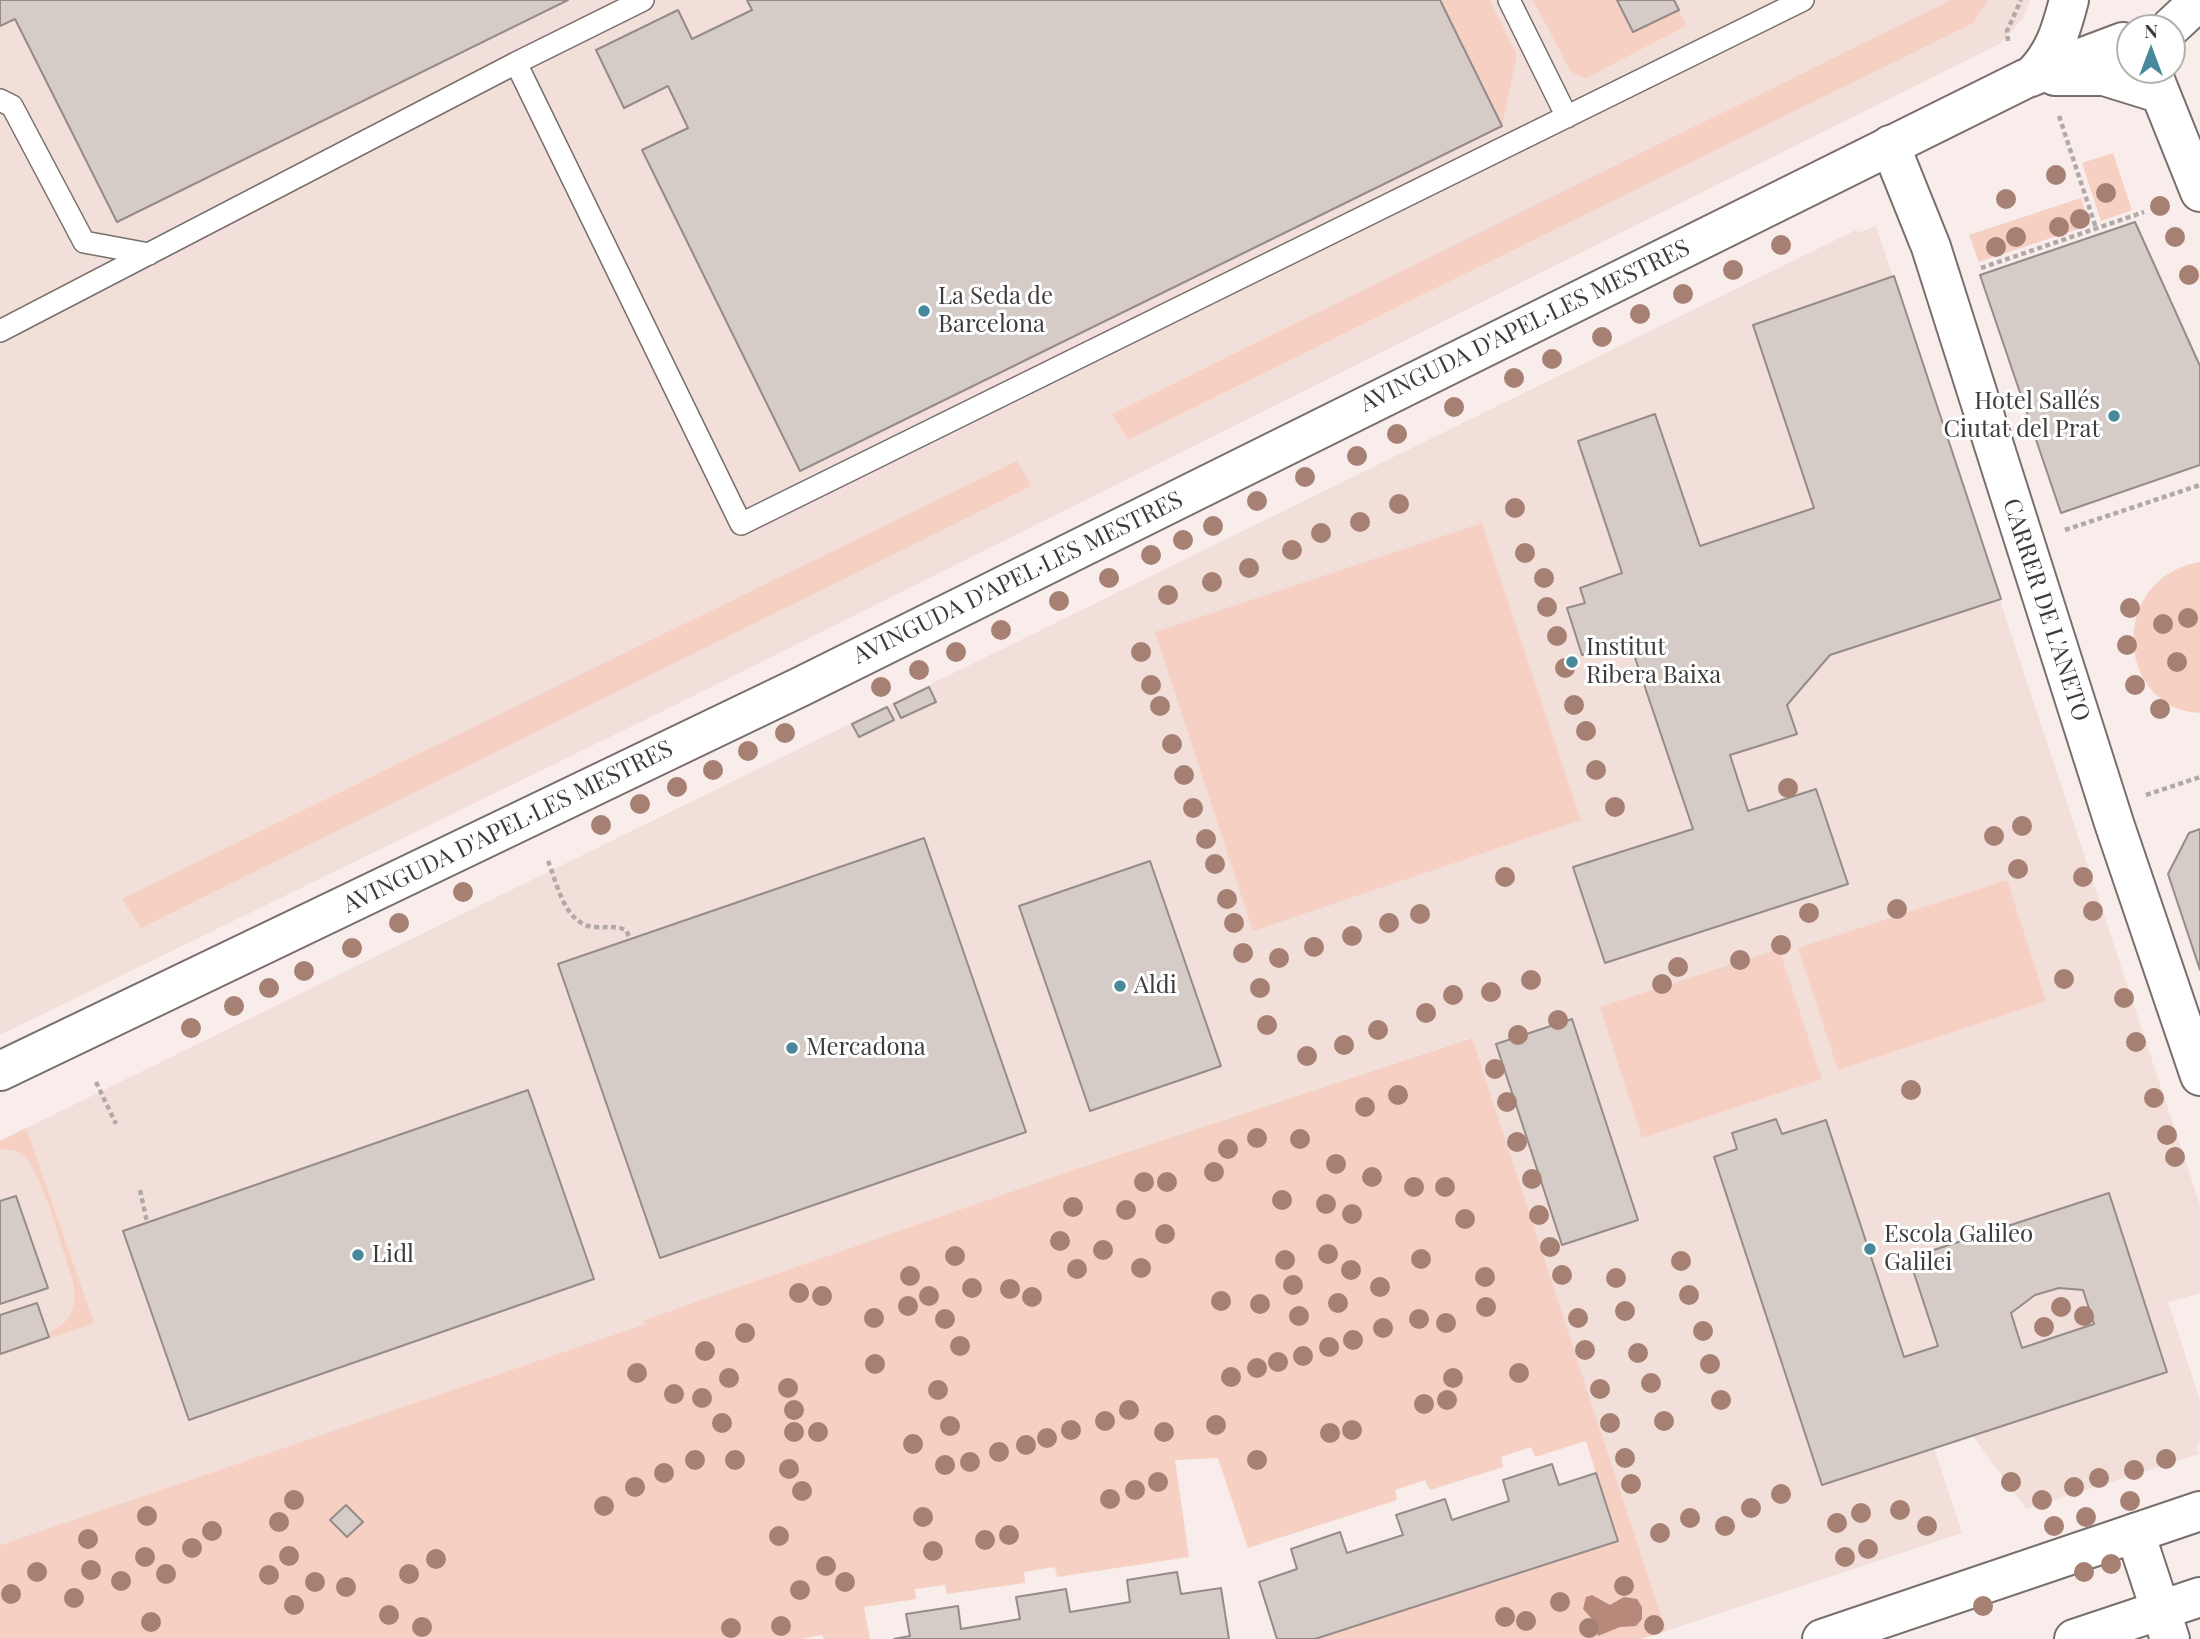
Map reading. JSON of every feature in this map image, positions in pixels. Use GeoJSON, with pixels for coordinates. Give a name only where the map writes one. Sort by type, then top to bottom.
{"type":"FeatureCollection","features":[{"type":"Feature","properties":{"kind":"street","name":"AVINGUDA D'APEL·LES MESTRES"},"geometry":{"type":"LineString","coordinates":[[2031,77],[2047,61],[2059,38],[2069,0]]}},
{"type":"Feature","properties":{"kind":"street"},"geometry":{"type":"LineString","coordinates":[[2084,0],[2092,22],[2106,36],[2116,39]]}},
{"type":"Feature","properties":{"kind":"street"},"geometry":{"type":"LineString","coordinates":[[2185,14],[2200,0]]}},
{"type":"Feature","properties":{"kind":"street","name":"AVINGUDA D'APEL·LES MESTRES"},"geometry":{"type":"LineString","coordinates":[[0,1071],[800,687],[1890,145],[2031,77],[2116,46]]}},
{"type":"Feature","properties":{"kind":"street"},"geometry":{"type":"LineString","coordinates":[[2031,77],[2116,77]]}},
{"type":"Feature","properties":{"kind":"street"},"geometry":{"type":"LineString","coordinates":[[2156,84],[2200,192]]}},
{"type":"Feature","properties":{"kind":"street","name":"CARRER DE L'ANETO"},"geometry":{"type":"LineString","coordinates":[[1890,145],[1931,247],[2109,808],[2200,1076]]}},
{"type":"Feature","properties":{"kind":"street"},"geometry":{"type":"LineString","coordinates":[[1822,1639],[2200,1511]]}},
{"type":"Feature","properties":{"kind":"street"},"geometry":{"type":"LineString","coordinates":[[2135,1533],[2166,1625]]}},
{"type":"Feature","properties":{"kind":"street"},"geometry":{"type":"LineString","coordinates":[[2074,1639],[2166,1625],[2200,1597]]}},
{"type":"Feature","properties":{"kind":"lane"},"geometry":{"type":"LineString","coordinates":[[0,331],[643,0]]}},
{"type":"Feature","properties":{"kind":"lane"},"geometry":{"type":"LineString","coordinates":[[1509,0],[1567,117]]}},
{"type":"Feature","properties":{"kind":"lane"},"geometry":{"type":"LineString","coordinates":[[516,64],[741,524],[1803,0]]}},
{"type":"Feature","properties":{"kind":"lane"},"geometry":{"type":"LineString","coordinates":[[0,100],[12,106],[84,242],[149,254]]}},
{"type":"Feature","properties":{"kind":"path"},"geometry":{"type":"LineString","coordinates":[[2059,116],[2096,228]]}},
{"type":"Feature","properties":{"kind":"path"},"geometry":{"type":"LineString","coordinates":[[1970,271],[2144,212]]}},
{"type":"Feature","properties":{"kind":"path"},"geometry":{"type":"LineString","coordinates":[[2054,533],[2200,485]]}},
{"type":"Feature","properties":{"kind":"path"},"geometry":{"type":"LineString","coordinates":[[2139,798],[2200,777]]}},
{"type":"Feature","properties":{"kind":"path"},"geometry":{"type":"LineString","coordinates":[[548,861],[569,912],[593,927],[616,926],[626,930],[630,939]]}},
{"type":"Feature","properties":{"kind":"path"},"geometry":{"type":"LineString","coordinates":[[96,1082],[116,1124]]}},
{"type":"Feature","properties":{"kind":"path"},"geometry":{"type":"LineString","coordinates":[[140,1190],[147,1222]]}},
{"type":"Feature","properties":{"kind":"shaded area"},"geometry":{"type":"Polygon","coordinates":[[[0,0],[2030,0],[2023,18],[2001,43],[661,712],[0,1035],[0,0]]]}},
{"type":"Feature","properties":{"kind":"shaded area"},"geometry":{"type":"Polygon","coordinates":[[[1440,0],[1490,0],[1517,55],[1502,126],[1440,0]]]}},
{"type":"Feature","properties":{"kind":"shaded area"},"geometry":{"type":"Polygon","coordinates":[[[1533,0],[1617,0],[1679,10],[1686,26],[1586,78],[1571,72],[1533,0]]]}},
{"type":"Feature","properties":{"kind":"shaded area"},"geometry":{"type":"Polygon","coordinates":[[[1951,0],[1988,0],[1973,23],[1128,440],[1112,414],[1951,0]]]}},
{"type":"Feature","properties":{"kind":"shaded area"},"geometry":{"type":"Polygon","coordinates":[[[2113,153],[2132,210],[2101,221],[2082,163],[2113,153]]]}},
{"type":"Feature","properties":{"kind":"shaded area"},"geometry":{"type":"Polygon","coordinates":[[[2081,198],[2090,225],[1979,262],[1969,235],[2081,198]]]}},
{"type":"Feature","properties":{"kind":"shaded area"},"geometry":{"type":"Polygon","coordinates":[[[1876,226],[2200,1205],[2200,1293],[2168,1302],[2200,1400],[2200,1443],[2196,1444],[2199,1454],[2026,1509],[1973,1436],[1934,1448],[1962,1533],[1666,1631],[1471,1038],[1076,1169],[644,1320],[645,1324],[0,1545],[0,1141],[1856,230],[1858,233],[1876,226]]]}},
{"type":"Feature","properties":{"kind":"shaded area"},"geometry":{"type":"Polygon","coordinates":[[[1017,461],[1031,486],[141,928],[122,899],[1017,461]]]}},
{"type":"Feature","properties":{"kind":"shaded area"},"geometry":{"type":"Polygon","coordinates":[[[1482,523],[1581,820],[1253,931],[1155,632],[1482,523]]]}},
{"type":"Feature","properties":{"kind":"shaded area"},"geometry":{"type":"Polygon","coordinates":[[[2200,562],[2200,713],[2172,706],[2152,690],[2139,668],[2134,642],[2137,616],[2149,592],[2170,573],[2200,562]]]}},
{"type":"Feature","properties":{"kind":"shaded area"},"geometry":{"type":"Polygon","coordinates":[[[2007,880],[2046,1001],[1838,1070],[1798,948],[2007,880]]]}},
{"type":"Feature","properties":{"kind":"shaded area"},"geometry":{"type":"Polygon","coordinates":[[[1779,949],[1822,1079],[1642,1138],[1600,1007],[1779,949]]]}},
{"type":"Feature","properties":{"kind":"shaded area"},"geometry":{"type":"Polygon","coordinates":[[[1472,1038],[1666,1631],[1641,1639],[1315,1639],[1596,1473],[1586,1441],[1535,1457],[1531,1447],[1501,1457],[1503,1467],[1430,1490],[1425,1480],[1395,1490],[1397,1500],[1248,1548],[1218,1458],[1175,1460],[1189,1557],[1057,1577],[1055,1567],[1024,1572],[1025,1583],[947,1594],[945,1585],[915,1589],[916,1599],[864,1607],[870,1639],[824,1639],[822,1635],[802,1639],[0,1639],[0,1545],[645,1324],[644,1320],[1076,1169],[1472,1038]],[[346,1505],[330,1520],[347,1537],[362,1522],[346,1505]]]}},
{"type":"Feature","properties":{"kind":"shaded area"},"geometry":{"type":"Polygon","coordinates":[[[26,1128],[94,1323],[0,1356],[10,1348],[61,1325],[70,1315],[74,1301],[73,1281],[39,1180],[25,1157],[14,1150],[0,1149],[0,1141],[26,1128]]]}},
{"type":"Feature","properties":{"kind":"shaded area"},"geometry":{"type":"Polygon","coordinates":[[[1592,1595],[1610,1605],[1624,1597],[1637,1599],[1642,1607],[1642,1619],[1636,1626],[1620,1627],[1598,1636],[1594,1621],[1583,1609],[1586,1597],[1592,1595]]]}},
{"type":"Feature","properties":{"kind":"building"},"geometry":{"type":"Polygon","coordinates":[[[0,0],[568,0],[117,222],[15,19],[0,26],[0,0]]]}},
{"type":"Feature","properties":{"kind":"building","name":"La Seda de Barcelona"},"geometry":{"type":"Polygon","coordinates":[[[747,0],[1440,0],[1502,126],[800,471],[642,150],[688,128],[668,86],[624,108],[596,50],[678,10],[692,39],[752,10],[747,0]]]}},
{"type":"Feature","properties":{"kind":"building"},"geometry":{"type":"Polygon","coordinates":[[[1617,0],[1674,0],[1679,10],[1633,32],[1617,0]]]}},
{"type":"Feature","properties":{"kind":"building","name":"Hotel Sallés Ciutat del Prat"},"geometry":{"type":"Polygon","coordinates":[[[2135,222],[2200,366],[2200,465],[2061,513],[1980,275],[2135,222]]]}},
{"type":"Feature","properties":{"kind":"building"},"geometry":{"type":"Polygon","coordinates":[[[1894,276],[2001,599],[1830,655],[1787,705],[1797,734],[1730,755],[1748,811],[1816,789],[1848,884],[1605,963],[1573,867],[1693,829],[1629,640],[1582,655],[1567,608],[1585,603],[1580,588],[1622,573],[1578,441],[1655,414],[1700,546],[1814,508],[1753,325],[1894,276]]]}},
{"type":"Feature","properties":{"kind":"building"},"geometry":{"type":"Polygon","coordinates":[[[929,687],[936,702],[901,718],[894,704],[929,687]]]}},
{"type":"Feature","properties":{"kind":"building"},"geometry":{"type":"Polygon","coordinates":[[[887,707],[894,720],[859,737],[852,724],[887,707]]]}},
{"type":"Feature","properties":{"kind":"building"},"geometry":{"type":"Polygon","coordinates":[[[2200,829],[2200,970],[2168,874],[2189,833],[2200,829]]]}},
{"type":"Feature","properties":{"kind":"building","name":"Mercadona"},"geometry":{"type":"Polygon","coordinates":[[[924,838],[1026,1132],[660,1258],[558,964],[924,838]]]}},
{"type":"Feature","properties":{"kind":"building","name":"Aldi"},"geometry":{"type":"Polygon","coordinates":[[[1150,861],[1221,1066],[1090,1111],[1019,906],[1150,861]]]}},
{"type":"Feature","properties":{"kind":"building"},"geometry":{"type":"Polygon","coordinates":[[[1572,1019],[1638,1220],[1562,1245],[1496,1044],[1572,1019]]]}},
{"type":"Feature","properties":{"kind":"building","name":"Lidl"},"geometry":{"type":"Polygon","coordinates":[[[528,1090],[594,1279],[189,1420],[123,1231],[528,1090]]]}},
{"type":"Feature","properties":{"kind":"building"},"geometry":{"type":"Polygon","coordinates":[[[1776,1119],[1782,1134],[1826,1120],[1904,1357],[1938,1346],[1909,1258],[2109,1193],[2167,1372],[1822,1485],[1714,1157],[1737,1149],[1732,1133],[1776,1119]],[[2059,1288],[2035,1295],[2011,1313],[2022,1348],[2094,1324],[2083,1290],[2059,1288]]]}},
{"type":"Feature","properties":{"kind":"building"},"geometry":{"type":"Polygon","coordinates":[[[16,1196],[48,1288],[0,1304],[0,1201],[16,1196]]]}},
{"type":"Feature","properties":{"kind":"building"},"geometry":{"type":"Polygon","coordinates":[[[37,1303],[49,1337],[0,1354],[0,1315],[37,1303]]]}},
{"type":"Feature","properties":{"kind":"building"},"geometry":{"type":"Polygon","coordinates":[[[1552,1464],[1559,1485],[1596,1473],[1618,1541],[1315,1639],[1277,1639],[1259,1582],[1297,1569],[1291,1549],[1340,1532],[1347,1553],[1403,1535],[1396,1515],[1445,1499],[1452,1520],[1509,1501],[1503,1480],[1552,1464]]]}},
{"type":"Feature","properties":{"kind":"building"},"geometry":{"type":"Polygon","coordinates":[[[346,1505],[363,1522],[347,1537],[330,1520],[346,1505]]]}},
{"type":"Feature","properties":{"kind":"building"},"geometry":{"type":"Polygon","coordinates":[[[1177,1572],[1181,1594],[1221,1588],[1229,1639],[894,1639],[910,1636],[906,1614],[958,1606],[961,1629],[1020,1619],[1016,1597],[1066,1589],[1070,1612],[1130,1602],[1127,1580],[1177,1572]]]}},
{"type":"Feature","properties":{"kind":"place","name":"La Seda de Barcelona"},"geometry":{"type":"Point","coordinates":[924,311]}},
{"type":"Feature","properties":{"kind":"place","name":"Hotel Sallés Ciutat del Prat"},"geometry":{"type":"Point","coordinates":[2114,416]}},
{"type":"Feature","properties":{"kind":"place","name":"Institut Ribera Baixa"},"geometry":{"type":"Point","coordinates":[1572,662]}},
{"type":"Feature","properties":{"kind":"place","name":"Aldi"},"geometry":{"type":"Point","coordinates":[1120,986]}},
{"type":"Feature","properties":{"kind":"place","name":"Mercadona"},"geometry":{"type":"Point","coordinates":[792,1048]}},
{"type":"Feature","properties":{"kind":"place","name":"Escola Galileo Galilei"},"geometry":{"type":"Point","coordinates":[1870,1249]}},
{"type":"Feature","properties":{"kind":"place","name":"Lidl"},"geometry":{"type":"Point","coordinates":[358,1255]}}]}
